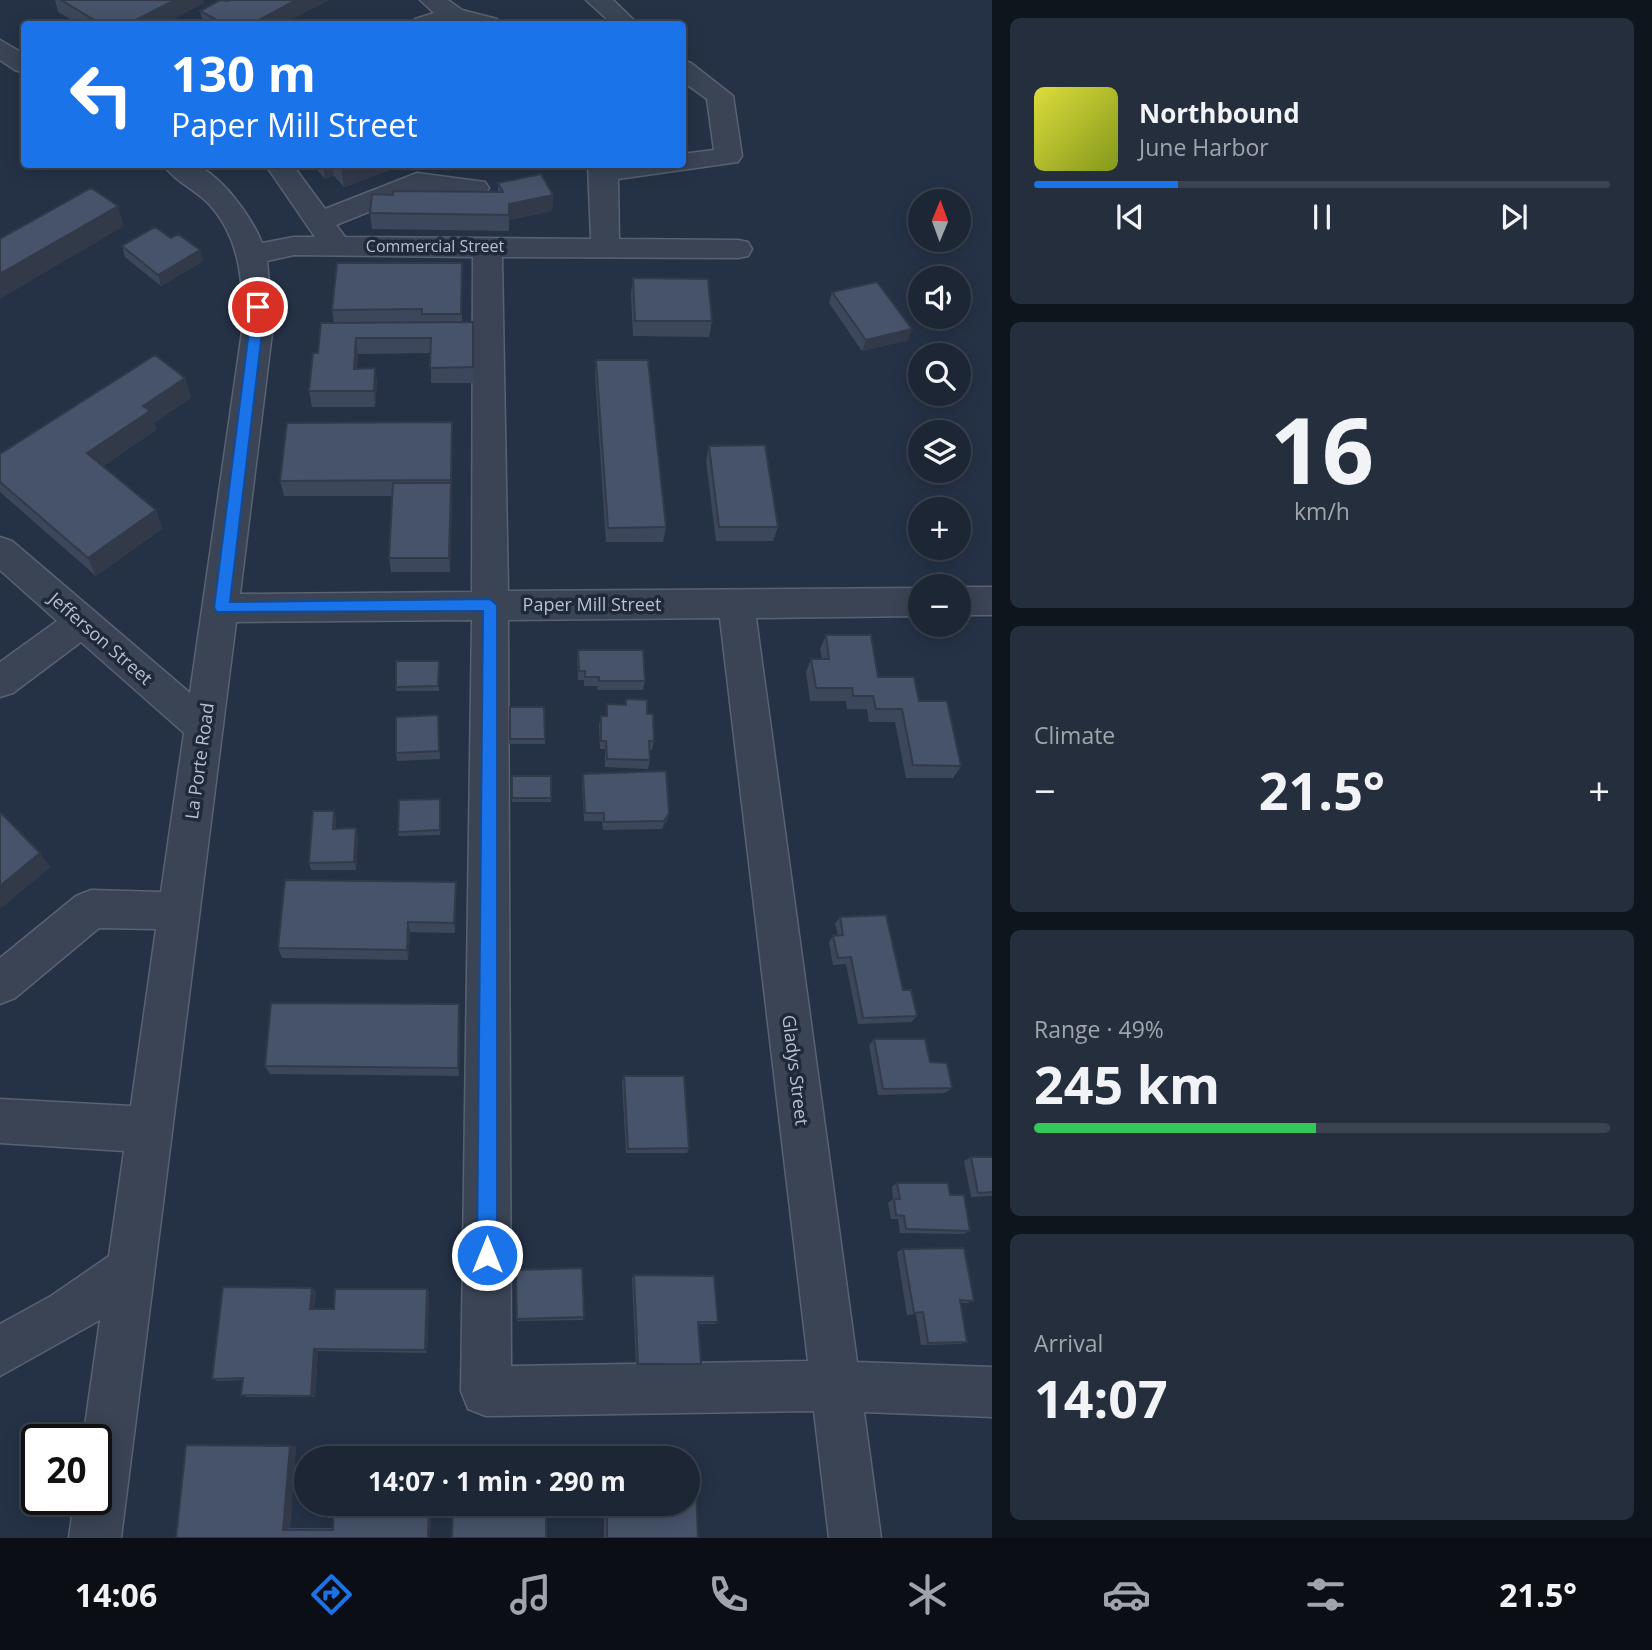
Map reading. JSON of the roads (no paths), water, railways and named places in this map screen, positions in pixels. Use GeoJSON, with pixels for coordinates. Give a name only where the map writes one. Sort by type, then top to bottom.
{"type":"FeatureCollection","features":[{"type":"Feature","properties":{"kind":"street"},"geometry":{"type":"LineString","coordinates":[[432,0],[453,15],[476,21]]}},
{"type":"Feature","properties":{"kind":"street"},"geometry":{"type":"LineString","coordinates":[[598,0],[622,21]]}},
{"type":"Feature","properties":{"kind":"street"},"geometry":{"type":"LineString","coordinates":[[434,21],[453,15]]}},
{"type":"Feature","properties":{"kind":"street"},"geometry":{"type":"LineString","coordinates":[[686,71],[720,96],[728,156],[686,161]]}},
{"type":"Feature","properties":{"kind":"street"},"geometry":{"type":"LineString","coordinates":[[192,168],[229,208],[253,254]]}},
{"type":"Feature","properties":{"kind":"street"},"geometry":{"type":"LineString","coordinates":[[281,168],[336,246]]}},
{"type":"Feature","properties":{"kind":"street"},"geometry":{"type":"LineString","coordinates":[[603,169],[605,248]]}},
{"type":"Feature","properties":{"kind":"street"},"geometry":{"type":"LineString","coordinates":[[319,222],[417,182],[475,188]]}},
{"type":"Feature","properties":{"kind":"street","name":"Commercial Street"},"geometry":{"type":"LineString","coordinates":[[253,254],[294,246],[738,249]]}},
{"type":"Feature","properties":{"kind":"street"},"geometry":{"type":"LineString","coordinates":[[487,247],[490,605],[486,1391],[836,1386],[992,1392]]}},
{"type":"Feature","properties":{"kind":"street","name":"La Porte Road"},"geometry":{"type":"LineString","coordinates":[[94,1538],[203,727],[222,608],[258,326],[259,288],[253,254]]}},
{"type":"Feature","properties":{"kind":"street","name":"Jefferson Street"},"geometry":{"type":"LineString","coordinates":[[0,550],[203,727]]}},
{"type":"Feature","properties":{"kind":"street"},"geometry":{"type":"LineString","coordinates":[[971,601],[992,601]]}},
{"type":"Feature","properties":{"kind":"street","name":"Paper Mill Street"},"geometry":{"type":"LineString","coordinates":[[222,608],[908,602]]}},
{"type":"Feature","properties":{"kind":"street","name":"Gladys Street"},"geometry":{"type":"LineString","coordinates":[[736,603],[855,1538]]}},
{"type":"Feature","properties":{"kind":"street"},"geometry":{"type":"LineString","coordinates":[[0,682],[82,622]]}},
{"type":"Feature","properties":{"kind":"street"},"geometry":{"type":"LineString","coordinates":[[0,984],[91,909],[179,911]]}},
{"type":"Feature","properties":{"kind":"street"},"geometry":{"type":"LineString","coordinates":[[0,1121],[150,1130]]}},
{"type":"Feature","properties":{"kind":"street"},"geometry":{"type":"LineString","coordinates":[[0,1351],[68,1313],[132,1269]]}}]}
